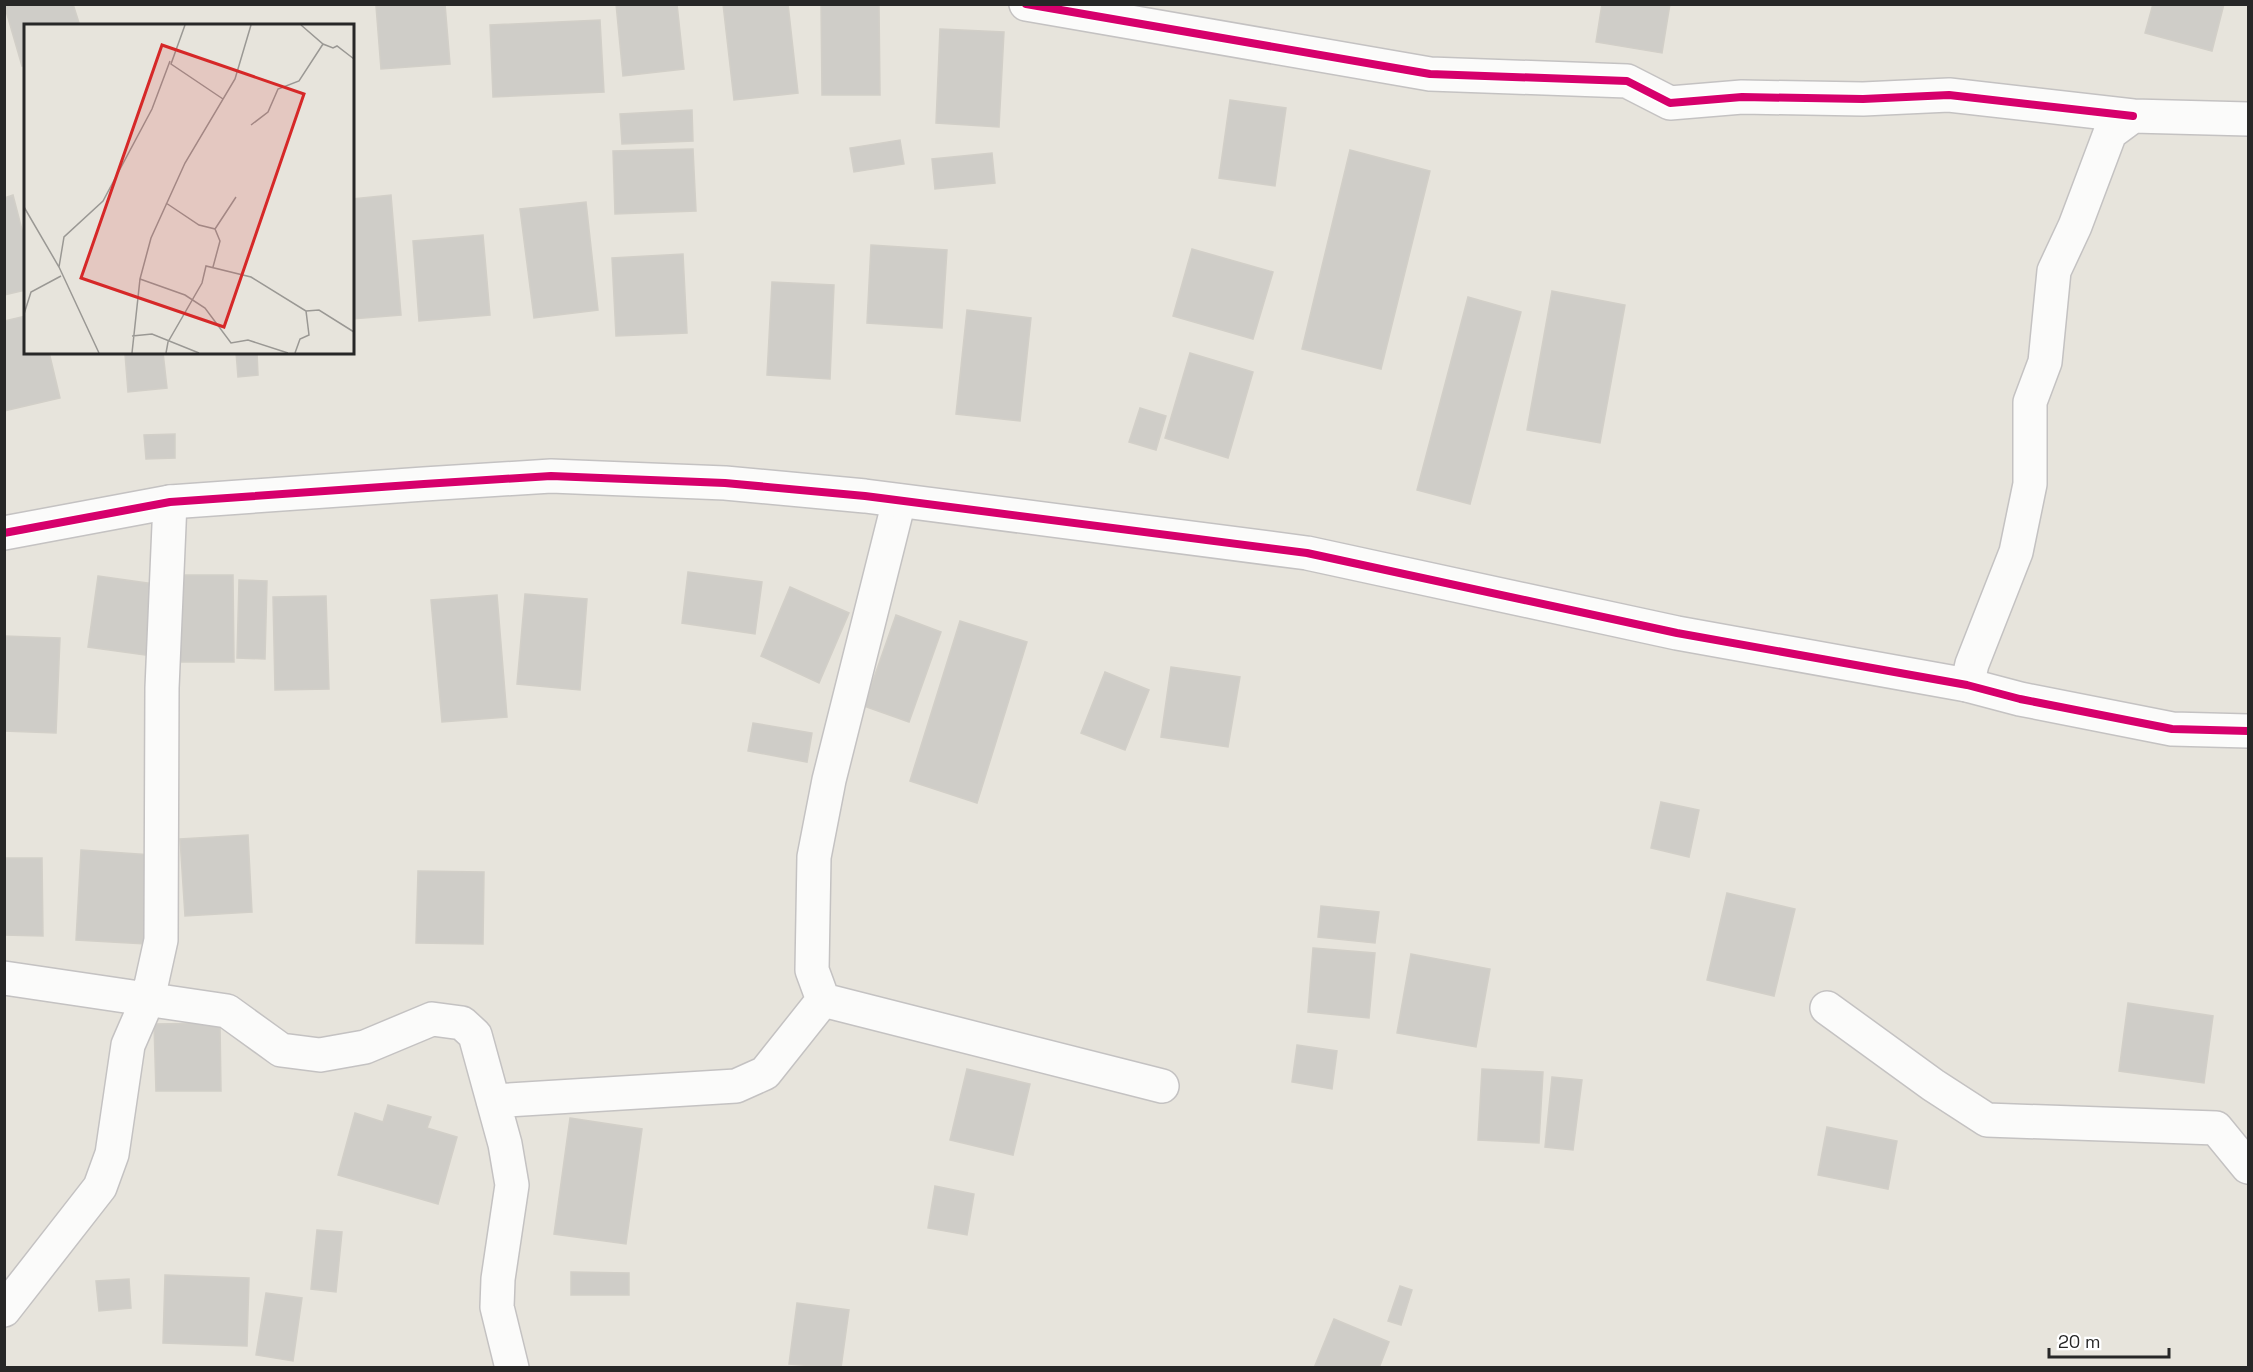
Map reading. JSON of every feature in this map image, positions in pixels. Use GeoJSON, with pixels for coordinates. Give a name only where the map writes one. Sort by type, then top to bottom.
{"type":"FeatureCollection","features":[{"type":"Feature","properties":{"kind":"street"},"geometry":{"type":"LineString","coordinates":[[1026,4],[1430,74],[1627,81],[1670,103],[1742,97],[1863,99],[1949,95],[2133,116],[2248,119]]}},
{"type":"Feature","properties":{"kind":"street"},"geometry":{"type":"LineString","coordinates":[[1967,685],[2016,552],[2030,484],[2030,402],[2045,362],[2054,271],[2075,226],[2110,133],[2133,116]]}},
{"type":"Feature","properties":{"kind":"street"},"geometry":{"type":"LineString","coordinates":[[4,532],[170,502],[551,476],[725,483],[899,501],[1307,553],[1677,633],[1967,685],[2020,699],[2172,729],[2248,731]]}},
{"type":"Feature","properties":{"kind":"street"},"geometry":{"type":"LineString","coordinates":[[823,1000],[812,970],[814,857],[829,780],[899,501]]}},
{"type":"Feature","properties":{"kind":"street"},"geometry":{"type":"LineString","coordinates":[[4,1310],[100,1187],[112,1154],[128,1045],[148,999],[160,940],[162,688],[170,502]]}},
{"type":"Feature","properties":{"kind":"street"},"geometry":{"type":"LineString","coordinates":[[4,978],[227,1011],[281,1050],[320,1055],[365,1047],[432,1019],[462,1023],[475,1035],[512,1185],[498,1279],[497,1307],[512,1368]]}},
{"type":"Feature","properties":{"kind":"street"},"geometry":{"type":"LineString","coordinates":[[823,1000],[1162,1086]]}},
{"type":"Feature","properties":{"kind":"street"},"geometry":{"type":"LineString","coordinates":[[493,1101],[736,1086],[765,1073],[823,1000]]}},
{"type":"Feature","properties":{"kind":"street"},"geometry":{"type":"LineString","coordinates":[[1827,1008],[1933,1085],[1987,1120],[2216,1128],[2248,1167]]}},
{"type":"Feature","properties":{"kind":"building"},"geometry":{"type":"Polygon","coordinates":[[[4,4],[73,4],[79,24],[24,24],[24,66],[22,66],[4,4]]]}},
{"type":"Feature","properties":{"kind":"building"},"geometry":{"type":"Polygon","coordinates":[[[445,4],[450,64],[381,69],[376,6],[445,4]]]}},
{"type":"Feature","properties":{"kind":"building"},"geometry":{"type":"Polygon","coordinates":[[[616,4],[677,4],[684,69],[623,76],[616,4]]]}},
{"type":"Feature","properties":{"kind":"building"},"geometry":{"type":"Polygon","coordinates":[[[723,4],[788,4],[798,93],[734,100],[723,4]]]}},
{"type":"Feature","properties":{"kind":"building"},"geometry":{"type":"Polygon","coordinates":[[[821,4],[879,4],[880,95],[822,95],[821,4]]]}},
{"type":"Feature","properties":{"kind":"building"},"geometry":{"type":"Polygon","coordinates":[[[1602,4],[1670,4],[1662,53],[1596,42],[1602,4]]]}},
{"type":"Feature","properties":{"kind":"building"},"geometry":{"type":"Polygon","coordinates":[[[2153,4],[2224,4],[2212,51],[2145,33],[2153,4]]]}},
{"type":"Feature","properties":{"kind":"building"},"geometry":{"type":"Polygon","coordinates":[[[600,20],[604,92],[493,97],[490,25],[600,20]]]}},
{"type":"Feature","properties":{"kind":"building"},"geometry":{"type":"Polygon","coordinates":[[[940,29],[1004,32],[999,127],[936,123],[940,29]]]}},
{"type":"Feature","properties":{"kind":"building"},"geometry":{"type":"Polygon","coordinates":[[[1230,100],[1286,108],[1275,186],[1219,178],[1230,100]]]}},
{"type":"Feature","properties":{"kind":"building"},"geometry":{"type":"Polygon","coordinates":[[[692,110],[693,141],[622,144],[620,114],[692,110]]]}},
{"type":"Feature","properties":{"kind":"building"},"geometry":{"type":"Polygon","coordinates":[[[900,140],[904,164],[854,172],[850,148],[900,140]]]}},
{"type":"Feature","properties":{"kind":"building"},"geometry":{"type":"Polygon","coordinates":[[[693,149],[696,211],[615,214],[613,151],[693,149]]]}},
{"type":"Feature","properties":{"kind":"building"},"geometry":{"type":"Polygon","coordinates":[[[1350,150],[1430,171],[1381,369],[1302,349],[1350,150]]]}},
{"type":"Feature","properties":{"kind":"building"},"geometry":{"type":"Polygon","coordinates":[[[992,153],[995,183],[935,189],[932,159],[992,153]]]}},
{"type":"Feature","properties":{"kind":"building"},"geometry":{"type":"Polygon","coordinates":[[[13,195],[24,237],[24,290],[4,295],[4,198],[13,195]]]}},
{"type":"Feature","properties":{"kind":"building"},"geometry":{"type":"Polygon","coordinates":[[[391,195],[401,315],[354,319],[354,199],[391,195]]]}},
{"type":"Feature","properties":{"kind":"building"},"geometry":{"type":"Polygon","coordinates":[[[586,202],[598,310],[534,318],[520,209],[586,202]]]}},
{"type":"Feature","properties":{"kind":"building"},"geometry":{"type":"Polygon","coordinates":[[[483,235],[490,315],[419,321],[413,241],[483,235]]]}},
{"type":"Feature","properties":{"kind":"building"},"geometry":{"type":"Polygon","coordinates":[[[871,245],[947,250],[942,328],[867,323],[871,245]]]}},
{"type":"Feature","properties":{"kind":"building"},"geometry":{"type":"Polygon","coordinates":[[[1192,249],[1273,272],[1253,339],[1173,316],[1192,249]]]}},
{"type":"Feature","properties":{"kind":"building"},"geometry":{"type":"Polygon","coordinates":[[[683,254],[687,333],[616,336],[612,258],[683,254]]]}},
{"type":"Feature","properties":{"kind":"building"},"geometry":{"type":"Polygon","coordinates":[[[772,282],[834,285],[830,379],[767,375],[772,282]]]}},
{"type":"Feature","properties":{"kind":"building"},"geometry":{"type":"Polygon","coordinates":[[[1552,291],[1625,305],[1600,443],[1527,430],[1552,291]]]}},
{"type":"Feature","properties":{"kind":"building"},"geometry":{"type":"Polygon","coordinates":[[[1468,297],[1521,312],[1470,504],[1417,490],[1468,297]]]}},
{"type":"Feature","properties":{"kind":"building"},"geometry":{"type":"Polygon","coordinates":[[[967,310],[1031,318],[1020,421],[956,414],[967,310]]]}},
{"type":"Feature","properties":{"kind":"building"},"geometry":{"type":"Polygon","coordinates":[[[24,316],[24,354],[49,354],[60,398],[4,411],[4,321],[24,316]]]}},
{"type":"Feature","properties":{"kind":"building"},"geometry":{"type":"Polygon","coordinates":[[[1190,353],[1253,372],[1228,458],[1165,438],[1190,353]]]}},
{"type":"Feature","properties":{"kind":"building"},"geometry":{"type":"Polygon","coordinates":[[[125,354],[163,354],[167,388],[128,392],[125,354]]]}},
{"type":"Feature","properties":{"kind":"building"},"geometry":{"type":"Polygon","coordinates":[[[236,354],[257,354],[258,375],[238,377],[236,354]]]}},
{"type":"Feature","properties":{"kind":"building"},"geometry":{"type":"Polygon","coordinates":[[[1140,408],[1166,416],[1156,450],[1129,442],[1140,408]]]}},
{"type":"Feature","properties":{"kind":"building"},"geometry":{"type":"Polygon","coordinates":[[[175,434],[175,458],[146,459],[144,435],[175,434]]]}},
{"type":"Feature","properties":{"kind":"building"},"geometry":{"type":"Polygon","coordinates":[[[688,572],[762,582],[755,634],[682,623],[688,572]]]}},
{"type":"Feature","properties":{"kind":"building"},"geometry":{"type":"Polygon","coordinates":[[[173,575],[233,575],[234,662],[173,662],[173,575]]]}},
{"type":"Feature","properties":{"kind":"building"},"geometry":{"type":"Polygon","coordinates":[[[98,576],[161,585],[152,656],[88,647],[98,576]]]}},
{"type":"Feature","properties":{"kind":"building"},"geometry":{"type":"Polygon","coordinates":[[[239,580],[267,581],[265,659],[237,658],[239,580]]]}},
{"type":"Feature","properties":{"kind":"building"},"geometry":{"type":"Polygon","coordinates":[[[790,587],[849,613],[819,683],[761,656],[790,587]]]}},
{"type":"Feature","properties":{"kind":"building"},"geometry":{"type":"Polygon","coordinates":[[[525,594],[587,599],[580,690],[517,684],[525,594]]]}},
{"type":"Feature","properties":{"kind":"building"},"geometry":{"type":"Polygon","coordinates":[[[497,595],[507,717],[442,722],[431,600],[497,595]]]}},
{"type":"Feature","properties":{"kind":"building"},"geometry":{"type":"Polygon","coordinates":[[[326,596],[329,689],[275,690],[273,597],[326,596]]]}},
{"type":"Feature","properties":{"kind":"building"},"geometry":{"type":"Polygon","coordinates":[[[896,615],[941,632],[909,722],[864,706],[896,615]]]}},
{"type":"Feature","properties":{"kind":"building"},"geometry":{"type":"Polygon","coordinates":[[[960,621],[1027,642],[977,803],[910,781],[960,621]]]}},
{"type":"Feature","properties":{"kind":"building"},"geometry":{"type":"Polygon","coordinates":[[[4,636],[60,638],[56,733],[4,731],[4,636]]]}},
{"type":"Feature","properties":{"kind":"building"},"geometry":{"type":"Polygon","coordinates":[[[1171,667],[1240,677],[1228,747],[1161,737],[1171,667]]]}},
{"type":"Feature","properties":{"kind":"building"},"geometry":{"type":"Polygon","coordinates":[[[1105,672],[1149,690],[1125,750],[1081,733],[1105,672]]]}},
{"type":"Feature","properties":{"kind":"building"},"geometry":{"type":"Polygon","coordinates":[[[753,723],[812,733],[807,762],[748,751],[753,723]]]}},
{"type":"Feature","properties":{"kind":"building"},"geometry":{"type":"Polygon","coordinates":[[[1661,802],[1699,810],[1689,857],[1651,848],[1661,802]]]}},
{"type":"Feature","properties":{"kind":"building"},"geometry":{"type":"Polygon","coordinates":[[[248,835],[252,912],[185,916],[180,839],[248,835]]]}},
{"type":"Feature","properties":{"kind":"building"},"geometry":{"type":"Polygon","coordinates":[[[81,850],[152,855],[146,944],[76,940],[81,850]]]}},
{"type":"Feature","properties":{"kind":"building"},"geometry":{"type":"Polygon","coordinates":[[[4,858],[42,858],[43,936],[4,935],[4,858]]]}},
{"type":"Feature","properties":{"kind":"building"},"geometry":{"type":"Polygon","coordinates":[[[418,871],[484,872],[483,944],[416,943],[418,871]]]}},
{"type":"Feature","properties":{"kind":"building"},"geometry":{"type":"Polygon","coordinates":[[[1727,893],[1795,909],[1774,996],[1707,980],[1727,893]]]}},
{"type":"Feature","properties":{"kind":"building"},"geometry":{"type":"Polygon","coordinates":[[[1321,906],[1379,912],[1375,943],[1318,937],[1321,906]]]}},
{"type":"Feature","properties":{"kind":"building"},"geometry":{"type":"Polygon","coordinates":[[[1313,948],[1375,953],[1369,1018],[1308,1012],[1313,948]]]}},
{"type":"Feature","properties":{"kind":"building"},"geometry":{"type":"Polygon","coordinates":[[[1411,954],[1490,969],[1476,1047],[1397,1033],[1411,954]]]}},
{"type":"Feature","properties":{"kind":"building"},"geometry":{"type":"Polygon","coordinates":[[[2128,1003],[2213,1016],[2204,1083],[2119,1071],[2128,1003]]]}},
{"type":"Feature","properties":{"kind":"building"},"geometry":{"type":"Polygon","coordinates":[[[220,1023],[221,1091],[156,1091],[154,1024],[220,1023]]]}},
{"type":"Feature","properties":{"kind":"building"},"geometry":{"type":"Polygon","coordinates":[[[1297,1045],[1337,1051],[1332,1089],[1292,1082],[1297,1045]]]}},
{"type":"Feature","properties":{"kind":"building"},"geometry":{"type":"Polygon","coordinates":[[[967,1069],[1030,1084],[1013,1155],[950,1140],[967,1069]]]}},
{"type":"Feature","properties":{"kind":"building"},"geometry":{"type":"Polygon","coordinates":[[[1482,1069],[1543,1072],[1539,1143],[1478,1140],[1482,1069]]]}},
{"type":"Feature","properties":{"kind":"building"},"geometry":{"type":"Polygon","coordinates":[[[1552,1077],[1582,1080],[1573,1150],[1545,1147],[1552,1077]]]}},
{"type":"Feature","properties":{"kind":"building"},"geometry":{"type":"Polygon","coordinates":[[[388,1105],[431,1117],[427,1128],[457,1137],[438,1204],[338,1175],[355,1113],[383,1122],[388,1105]]]}},
{"type":"Feature","properties":{"kind":"building"},"geometry":{"type":"Polygon","coordinates":[[[570,1118],[642,1129],[626,1244],[554,1234],[570,1118]]]}},
{"type":"Feature","properties":{"kind":"building"},"geometry":{"type":"Polygon","coordinates":[[[1827,1127],[1897,1141],[1888,1189],[1818,1175],[1827,1127]]]}},
{"type":"Feature","properties":{"kind":"building"},"geometry":{"type":"Polygon","coordinates":[[[935,1186],[974,1194],[967,1235],[928,1228],[935,1186]]]}},
{"type":"Feature","properties":{"kind":"building"},"geometry":{"type":"Polygon","coordinates":[[[317,1230],[342,1232],[336,1292],[311,1289],[317,1230]]]}},
{"type":"Feature","properties":{"kind":"building"},"geometry":{"type":"Polygon","coordinates":[[[571,1272],[629,1273],[629,1295],[571,1295],[571,1272]]]}},
{"type":"Feature","properties":{"kind":"building"},"geometry":{"type":"Polygon","coordinates":[[[165,1275],[249,1278],[247,1346],[163,1343],[165,1275]]]}},
{"type":"Feature","properties":{"kind":"building"},"geometry":{"type":"Polygon","coordinates":[[[129,1279],[131,1308],[99,1311],[96,1281],[129,1279]]]}},
{"type":"Feature","properties":{"kind":"building"},"geometry":{"type":"Polygon","coordinates":[[[1400,1286],[1412,1290],[1401,1325],[1388,1321],[1400,1286]]]}},
{"type":"Feature","properties":{"kind":"building"},"geometry":{"type":"Polygon","coordinates":[[[266,1293],[302,1298],[293,1361],[256,1355],[266,1293]]]}},
{"type":"Feature","properties":{"kind":"building"},"geometry":{"type":"Polygon","coordinates":[[[797,1303],[849,1310],[841,1368],[789,1364],[797,1303]]]}},
{"type":"Feature","properties":{"kind":"building"},"geometry":{"type":"Polygon","coordinates":[[[1334,1319],[1389,1342],[1379,1368],[1314,1368],[1334,1319]]]}},
{"type":"Feature","properties":{"kind":"cycle path"},"geometry":{"type":"LineString","coordinates":[[1026,4],[1430,74],[1627,81],[1670,103],[1742,97],[1863,99],[1949,95],[2133,116]]}},
{"type":"Feature","properties":{"kind":"cycle path"},"geometry":{"type":"LineString","coordinates":[[4,533],[170,502],[424,484],[551,476],[725,483],[865,496],[1307,553],[1677,633],[1967,685],[2020,699],[2172,729],[2248,731]]}}]}
